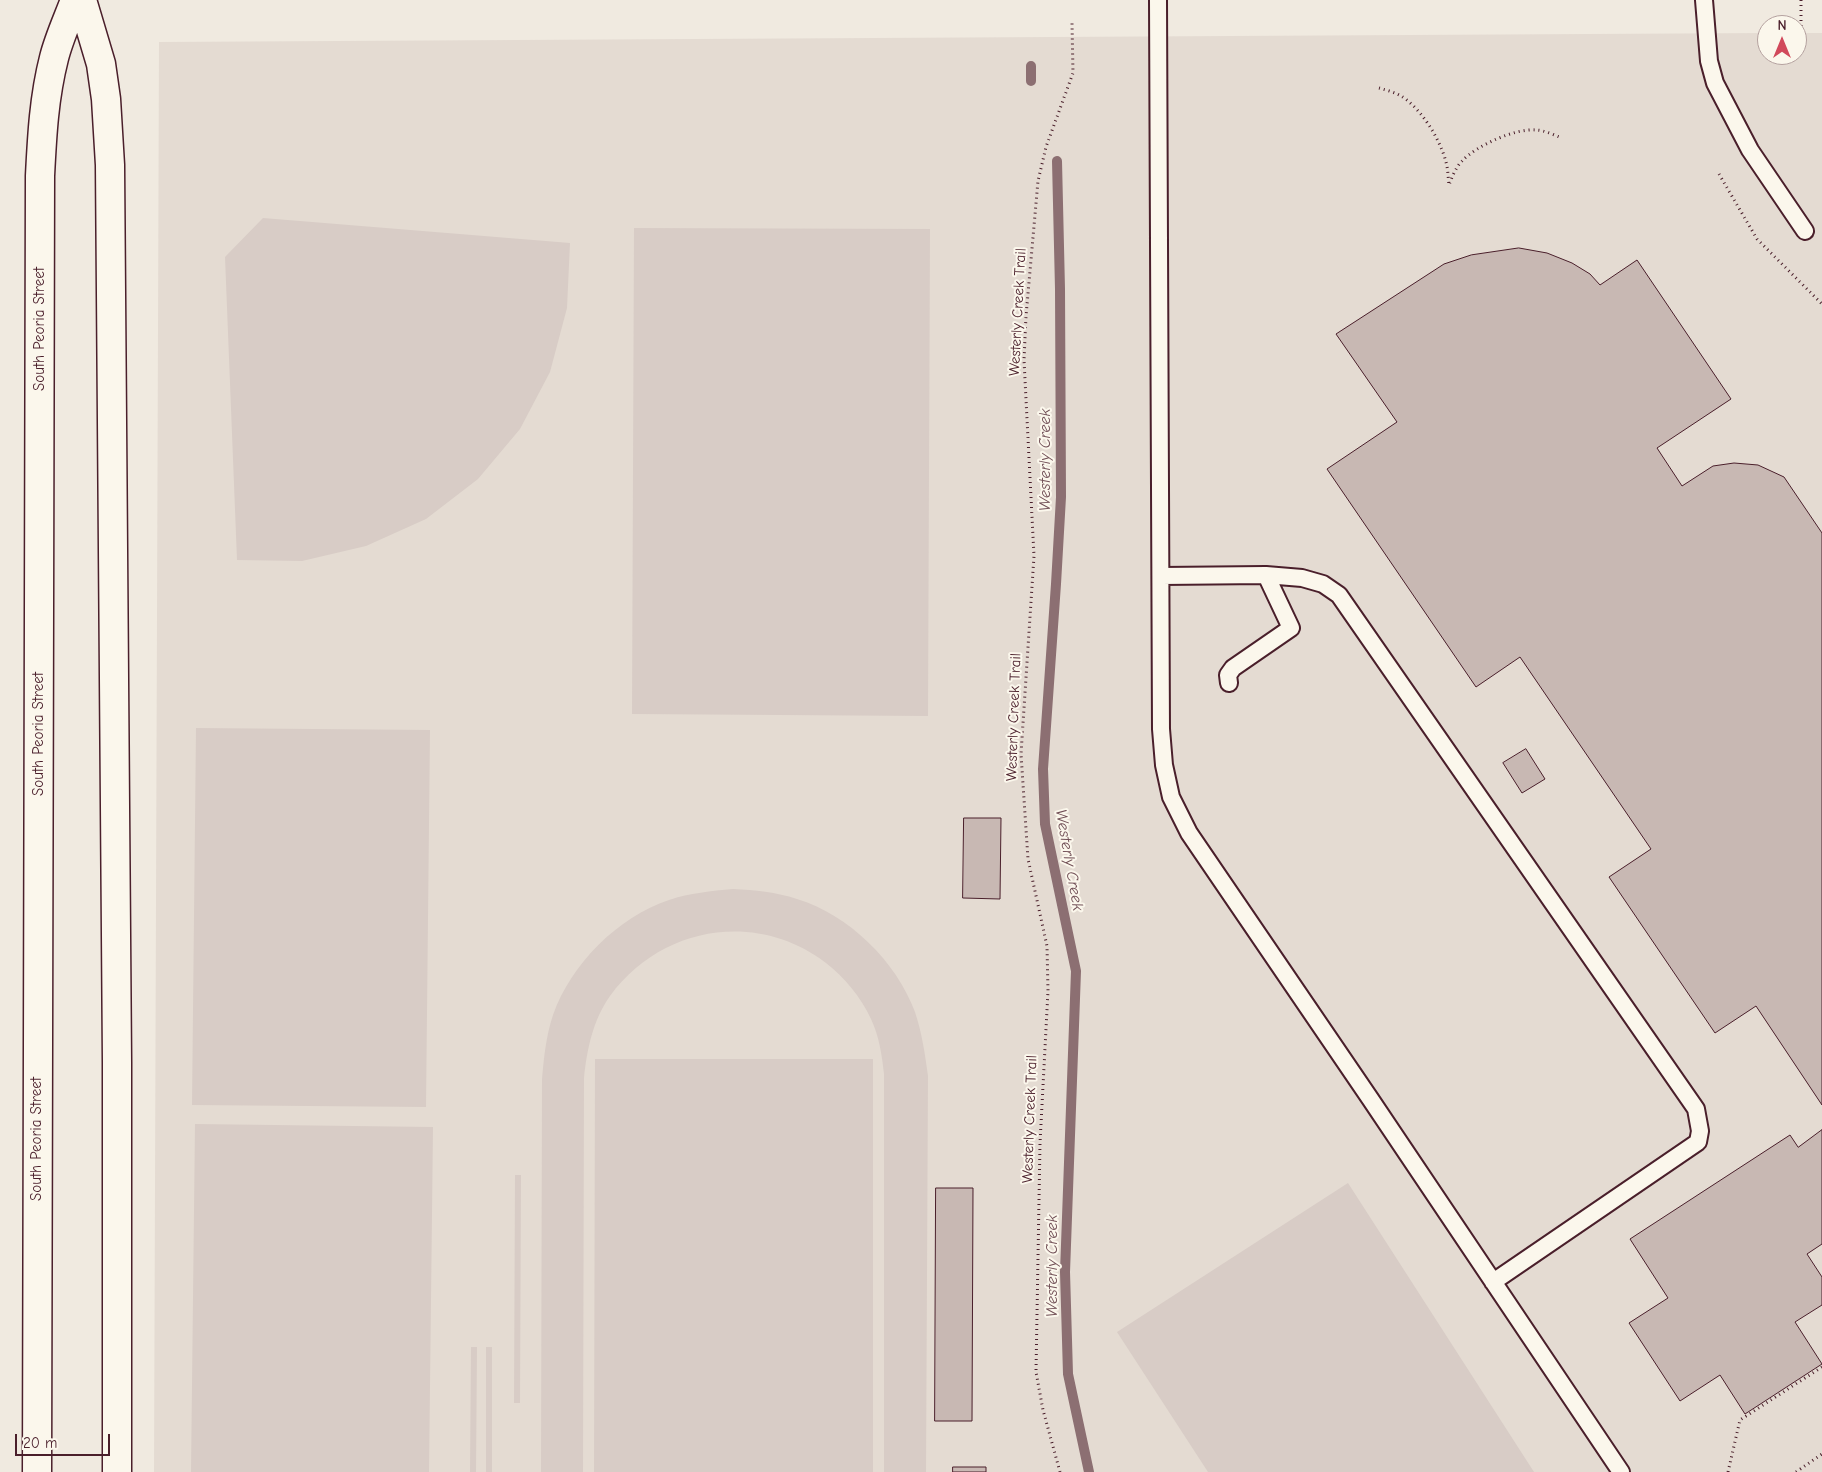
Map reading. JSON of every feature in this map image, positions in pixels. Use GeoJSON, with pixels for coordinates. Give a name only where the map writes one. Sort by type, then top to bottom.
{"type":"FeatureCollection","features":[{"type":"Feature","properties":{"kind":"main road","name":"South Peoria Street"},"geometry":{"type":"LineString","coordinates":[[36,1472],[40,176],[44,117],[54,56],[75,0]]}},
{"type":"Feature","properties":{"kind":"main road"},"geometry":{"type":"LineString","coordinates":[[82,0],[101,64],[106,99],[110,165],[117,1472]]}},
{"type":"Feature","properties":{"kind":"lane"},"geometry":{"type":"LineString","coordinates":[[1158,0],[1161,729],[1164,765],[1171,797],[1189,833],[1621,1472]]}},
{"type":"Feature","properties":{"kind":"lane"},"geometry":{"type":"LineString","coordinates":[[1704,0],[1709,61],[1716,83],[1750,150],[1805,231]]}},
{"type":"Feature","properties":{"kind":"lane"},"geometry":{"type":"LineString","coordinates":[[1161,576],[1266,575],[1302,578],[1323,584],[1339,595],[1696,1109],[1700,1130],[1698,1142],[1493,1282]]}},
{"type":"Feature","properties":{"kind":"lane"},"geometry":{"type":"LineString","coordinates":[[1229,683],[1228,675],[1233,668],[1291,628],[1266,575]]}},
{"type":"Feature","properties":{"kind":"path"},"geometry":{"type":"LineString","coordinates":[[1801,0],[1801,15]]}},
{"type":"Feature","properties":{"kind":"path","name":"Westerly Creek Trail"},"geometry":{"type":"LineString","coordinates":[[1060,1472],[1043,1410],[1036,1372],[1040,1143],[1048,991],[1047,946],[1028,859],[1021,754],[1034,556],[1024,360],[1038,180],[1046,147],[1073,73],[1072,23]]}},
{"type":"Feature","properties":{"kind":"path"},"geometry":{"type":"LineString","coordinates":[[1379,88],[1399,95],[1412,104],[1424,118],[1444,157],[1449,185],[1462,161],[1482,146],[1506,135],[1524,130],[1538,130],[1562,138]]}},
{"type":"Feature","properties":{"kind":"path"},"geometry":{"type":"LineString","coordinates":[[1719,174],[1757,239],[1822,304]]}},
{"type":"Feature","properties":{"kind":"path"},"geometry":{"type":"LineString","coordinates":[[1728,1472],[1740,1420],[1822,1368]]}},
{"type":"Feature","properties":{"kind":"path"},"geometry":{"type":"LineString","coordinates":[[1796,1472],[1822,1454]]}},
{"type":"Feature","properties":{"kind":"shaded area"},"geometry":{"type":"Polygon","coordinates":[[[1757,33],[1757,65],[1807,65],[1807,33],[1822,33],[1822,1472],[154,1472],[159,42],[1757,33]]]}},
{"type":"Feature","properties":{"kind":"shaded area"},"geometry":{"type":"Polygon","coordinates":[[[263,218],[570,243],[567,308],[550,372],[520,429],[478,479],[426,519],[366,546],[302,561],[237,560],[225,257],[263,218]]]}},
{"type":"Feature","properties":{"kind":"shaded area"},"geometry":{"type":"Polygon","coordinates":[[[634,228],[930,229],[928,716],[632,714],[634,228]]]}},
{"type":"Feature","properties":{"kind":"shaded area"},"geometry":{"type":"Polygon","coordinates":[[[196,728],[430,730],[426,1107],[192,1105],[196,728]]]}},
{"type":"Feature","properties":{"kind":"shaded area"},"geometry":{"type":"Polygon","coordinates":[[[733,889],[765,892],[797,899],[835,916],[868,942],[883,958],[907,993],[915,1012],[928,1076],[926,1472],[884,1472],[884,1074],[876,1032],[867,1011],[857,995],[846,981],[826,963],[799,946],[770,936],[741,932],[711,933],[683,941],[656,954],[631,972],[610,996],[595,1025],[589,1046],[584,1078],[583,1472],[541,1472],[542,1079],[547,1039],[553,1015],[561,996],[584,961],[615,930],[632,918],[669,900],[733,889]]]}},
{"type":"Feature","properties":{"kind":"shaded area"},"geometry":{"type":"Polygon","coordinates":[[[595,1059],[873,1059],[873,1472],[594,1472],[595,1059]]]}},
{"type":"Feature","properties":{"kind":"shaded area"},"geometry":{"type":"Polygon","coordinates":[[[195,1124],[433,1127],[429,1472],[191,1472],[195,1124]]]}},
{"type":"Feature","properties":{"kind":"shaded area"},"geometry":{"type":"Polygon","coordinates":[[[515,1175],[521,1175],[520,1403],[514,1403],[515,1175]]]}},
{"type":"Feature","properties":{"kind":"shaded area"},"geometry":{"type":"Polygon","coordinates":[[[1348,1183],[1534,1472],[1208,1472],[1117,1332],[1348,1183]]]}},
{"type":"Feature","properties":{"kind":"shaded area"},"geometry":{"type":"Polygon","coordinates":[[[471,1347],[477,1347],[476,1472],[470,1472],[471,1347]]]}},
{"type":"Feature","properties":{"kind":"shaded area"},"geometry":{"type":"Polygon","coordinates":[[[486,1347],[492,1347],[492,1472],[486,1472],[486,1347]]]}},
{"type":"Feature","properties":{"kind":"building"},"geometry":{"type":"Polygon","coordinates":[[[1519,248],[1547,253],[1572,263],[1590,274],[1600,285],[1637,260],[1731,399],[1657,448],[1682,486],[1713,466],[1734,463],[1758,465],[1784,477],[1822,533],[1822,1105],[1756,1006],[1715,1033],[1609,877],[1651,849],[1520,657],[1476,687],[1327,469],[1397,422],[1336,334],[1444,264],[1471,255],[1519,248]]]}},
{"type":"Feature","properties":{"kind":"building"},"geometry":{"type":"Polygon","coordinates":[[[1526,749],[1545,779],[1522,793],[1503,763],[1526,749]]]}},
{"type":"Feature","properties":{"kind":"building"},"geometry":{"type":"Polygon","coordinates":[[[964,818],[1001,818],[1000,899],[963,898],[964,818]]]}},
{"type":"Feature","properties":{"kind":"building"},"geometry":{"type":"Polygon","coordinates":[[[1822,1130],[1822,1244],[1807,1254],[1822,1277],[1822,1305],[1795,1322],[1822,1364],[1745,1414],[1720,1375],[1680,1401],[1629,1323],[1668,1298],[1630,1239],[1790,1135],[1798,1147],[1822,1130]]]}},
{"type":"Feature","properties":{"kind":"building"},"geometry":{"type":"Polygon","coordinates":[[[936,1188],[973,1188],[972,1421],[935,1421],[936,1188]]]}},
{"type":"Feature","properties":{"kind":"building"},"geometry":{"type":"Polygon","coordinates":[[[953,1467],[986,1467],[986,1472],[953,1472],[953,1467]]]}},
{"type":"Feature","properties":{"kind":"waterway","name":"Westerly Creek"},"geometry":{"type":"LineString","coordinates":[[1031,66],[1031,81]]}},
{"type":"Feature","properties":{"kind":"waterway","name":"Westerly Creek"},"geometry":{"type":"LineString","coordinates":[[1057,161],[1061,497],[1043,769],[1045,824],[1076,971],[1065,1272],[1068,1374],[1089,1472]]}}]}
